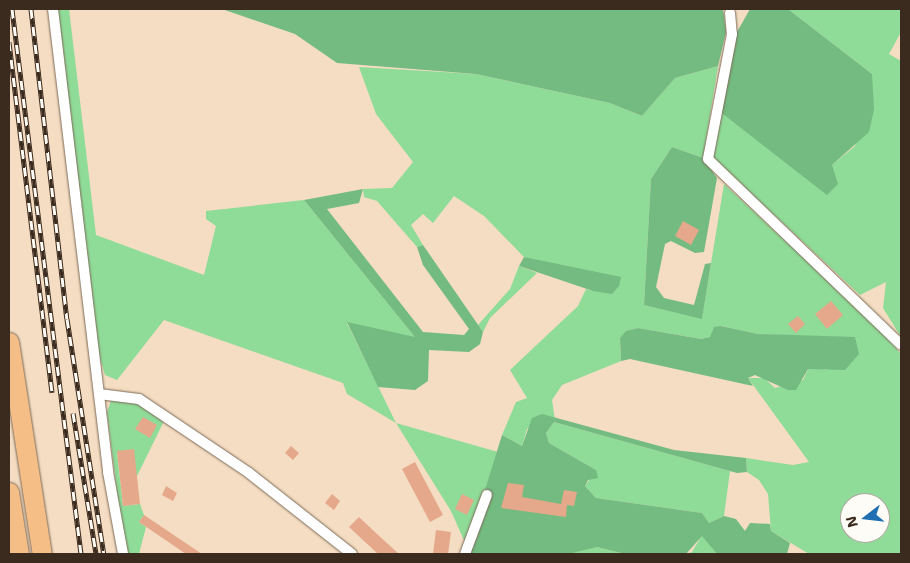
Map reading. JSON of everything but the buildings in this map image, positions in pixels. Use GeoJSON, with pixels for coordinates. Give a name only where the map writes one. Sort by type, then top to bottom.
{"type":"FeatureCollection","features":[{"type":"Feature","properties":{"kind":"highway"},"geometry":{"type":"LineString","coordinates":[[9,342],[42,554]]}},
{"type":"Feature","properties":{"kind":"highway"},"geometry":{"type":"LineString","coordinates":[[9,492],[19,554]]}},
{"type":"Feature","properties":{"kind":"street"},"geometry":{"type":"LineString","coordinates":[[53,9],[99,394],[123,554]]}},
{"type":"Feature","properties":{"kind":"street"},"geometry":{"type":"LineString","coordinates":[[730,13],[732,34],[708,160],[901,345]]}},
{"type":"Feature","properties":{"kind":"street"},"geometry":{"type":"LineString","coordinates":[[99,394],[139,399],[249,473],[352,554]]}},
{"type":"Feature","properties":{"kind":"street"},"geometry":{"type":"LineString","coordinates":[[465,554],[486,495]]}},
{"type":"Feature","properties":{"kind":"green space"},"geometry":{"type":"Polygon","coordinates":[[[57,9],[69,9],[96,235],[204,275],[216,226],[206,219],[206,211],[304,200],[416,338],[347,323],[396,423],[347,394],[343,383],[164,320],[117,380],[105,375],[95,341],[57,9]]]}},
{"type":"Feature","properties":{"kind":"green space"},"geometry":{"type":"Polygon","coordinates":[[[222,9],[723,9],[726,32],[718,66],[675,78],[642,116],[610,103],[476,74],[337,63],[295,34],[222,9]]]}},
{"type":"Feature","properties":{"kind":"green space"},"geometry":{"type":"Polygon","coordinates":[[[750,9],[788,9],[872,74],[874,110],[869,132],[832,165],[838,184],[827,195],[719,111],[737,32],[750,9]]]}},
{"type":"Feature","properties":{"kind":"green space"},"geometry":{"type":"Polygon","coordinates":[[[788,9],[901,9],[901,32],[889,54],[901,61],[901,337],[883,308],[886,282],[860,295],[712,157],[719,111],[828,194],[832,165],[855,146],[872,74],[788,9]]]}},
{"type":"Feature","properties":{"kind":"green space"},"geometry":{"type":"Polygon","coordinates":[[[718,66],[703,158],[672,147],[651,179],[644,305],[702,318],[724,184],[871,321],[901,354],[901,554],[809,554],[771,531],[768,494],[759,480],[747,472],[746,458],[793,465],[809,462],[748,378],[764,378],[775,388],[803,380],[808,369],[815,367],[827,370],[801,336],[758,334],[721,326],[710,337],[701,339],[638,328],[627,331],[620,338],[621,361],[562,385],[552,400],[555,420],[542,414],[527,429],[522,446],[502,435],[516,402],[527,398],[510,370],[578,306],[586,289],[593,291],[549,265],[524,257],[484,216],[454,196],[433,223],[423,214],[411,225],[423,245],[417,247],[377,201],[364,197],[363,189],[392,188],[413,162],[376,114],[359,67],[476,74],[610,103],[642,116],[675,78],[718,66]]]}},
{"type":"Feature","properties":{"kind":"green space"},"geometry":{"type":"Polygon","coordinates":[[[672,147],[703,158],[717,178],[704,252],[695,253],[671,241],[665,244],[656,287],[664,298],[694,305],[705,264],[711,263],[702,319],[644,305],[651,179],[672,147]]]}},
{"type":"Feature","properties":{"kind":"green space"},"geometry":{"type":"Polygon","coordinates":[[[363,189],[359,203],[327,209],[423,332],[464,335],[469,329],[423,265],[417,247],[423,245],[483,332],[480,344],[469,352],[429,350],[428,381],[415,390],[378,387],[347,322],[415,337],[304,200],[363,189]]]}},
{"type":"Feature","properties":{"kind":"green space"},"geometry":{"type":"Polygon","coordinates":[[[524,257],[621,277],[619,286],[612,294],[593,291],[519,266],[524,257]]]}},
{"type":"Feature","properties":{"kind":"green space"},"geometry":{"type":"Polygon","coordinates":[[[519,266],[537,273],[490,318],[483,332],[478,325],[510,289],[519,266]]]}},
{"type":"Feature","properties":{"kind":"green space"},"geometry":{"type":"Polygon","coordinates":[[[721,326],[758,334],[855,337],[859,354],[845,370],[808,369],[796,390],[788,390],[755,375],[748,378],[753,386],[630,359],[621,361],[620,338],[626,331],[638,328],[701,339],[710,337],[714,327],[721,326]]]}},
{"type":"Feature","properties":{"kind":"green space"},"geometry":{"type":"Polygon","coordinates":[[[112,398],[141,404],[164,421],[137,476],[117,452],[123,506],[140,504],[144,515],[139,522],[146,527],[139,554],[128,554],[120,515],[107,412],[112,398]]]}},
{"type":"Feature","properties":{"kind":"green space"},"geometry":{"type":"Polygon","coordinates":[[[542,414],[674,450],[746,458],[747,472],[737,473],[554,422],[546,433],[549,443],[596,470],[598,478],[588,480],[585,486],[596,498],[702,513],[709,523],[724,516],[736,519],[745,531],[750,523],[770,524],[771,531],[790,543],[787,554],[717,554],[702,536],[686,554],[625,554],[597,547],[568,554],[473,554],[467,548],[502,435],[522,446],[532,418],[542,414]]]}},
{"type":"Feature","properties":{"kind":"green space"},"geometry":{"type":"Polygon","coordinates":[[[554,422],[730,471],[724,516],[709,523],[702,513],[596,498],[585,486],[596,470],[549,443],[546,433],[554,422]]]}},
{"type":"Feature","properties":{"kind":"green space"},"geometry":{"type":"Polygon","coordinates":[[[396,423],[498,452],[468,547],[473,554],[465,554],[467,547],[451,511],[396,423]]]}},
{"type":"Feature","properties":{"kind":"green space"},"geometry":{"type":"Polygon","coordinates":[[[702,535],[717,554],[686,554],[692,552],[702,535]]]}},
{"type":"Feature","properties":{"kind":"green space"},"geometry":{"type":"Polygon","coordinates":[[[597,547],[625,554],[568,554],[568,551],[597,547]]]}},
{"type":"Feature","properties":{"kind":"railway"},"geometry":{"type":"LineString","coordinates":[[12,9],[81,554]]}},
{"type":"Feature","properties":{"kind":"railway"},"geometry":{"type":"LineString","coordinates":[[31,9],[67,319],[104,554]]}},
{"type":"Feature","properties":{"kind":"railway"},"geometry":{"type":"LineString","coordinates":[[9,42],[52,392]]}},
{"type":"Feature","properties":{"kind":"railway"},"geometry":{"type":"LineString","coordinates":[[73,413],[96,554]]}}]}
